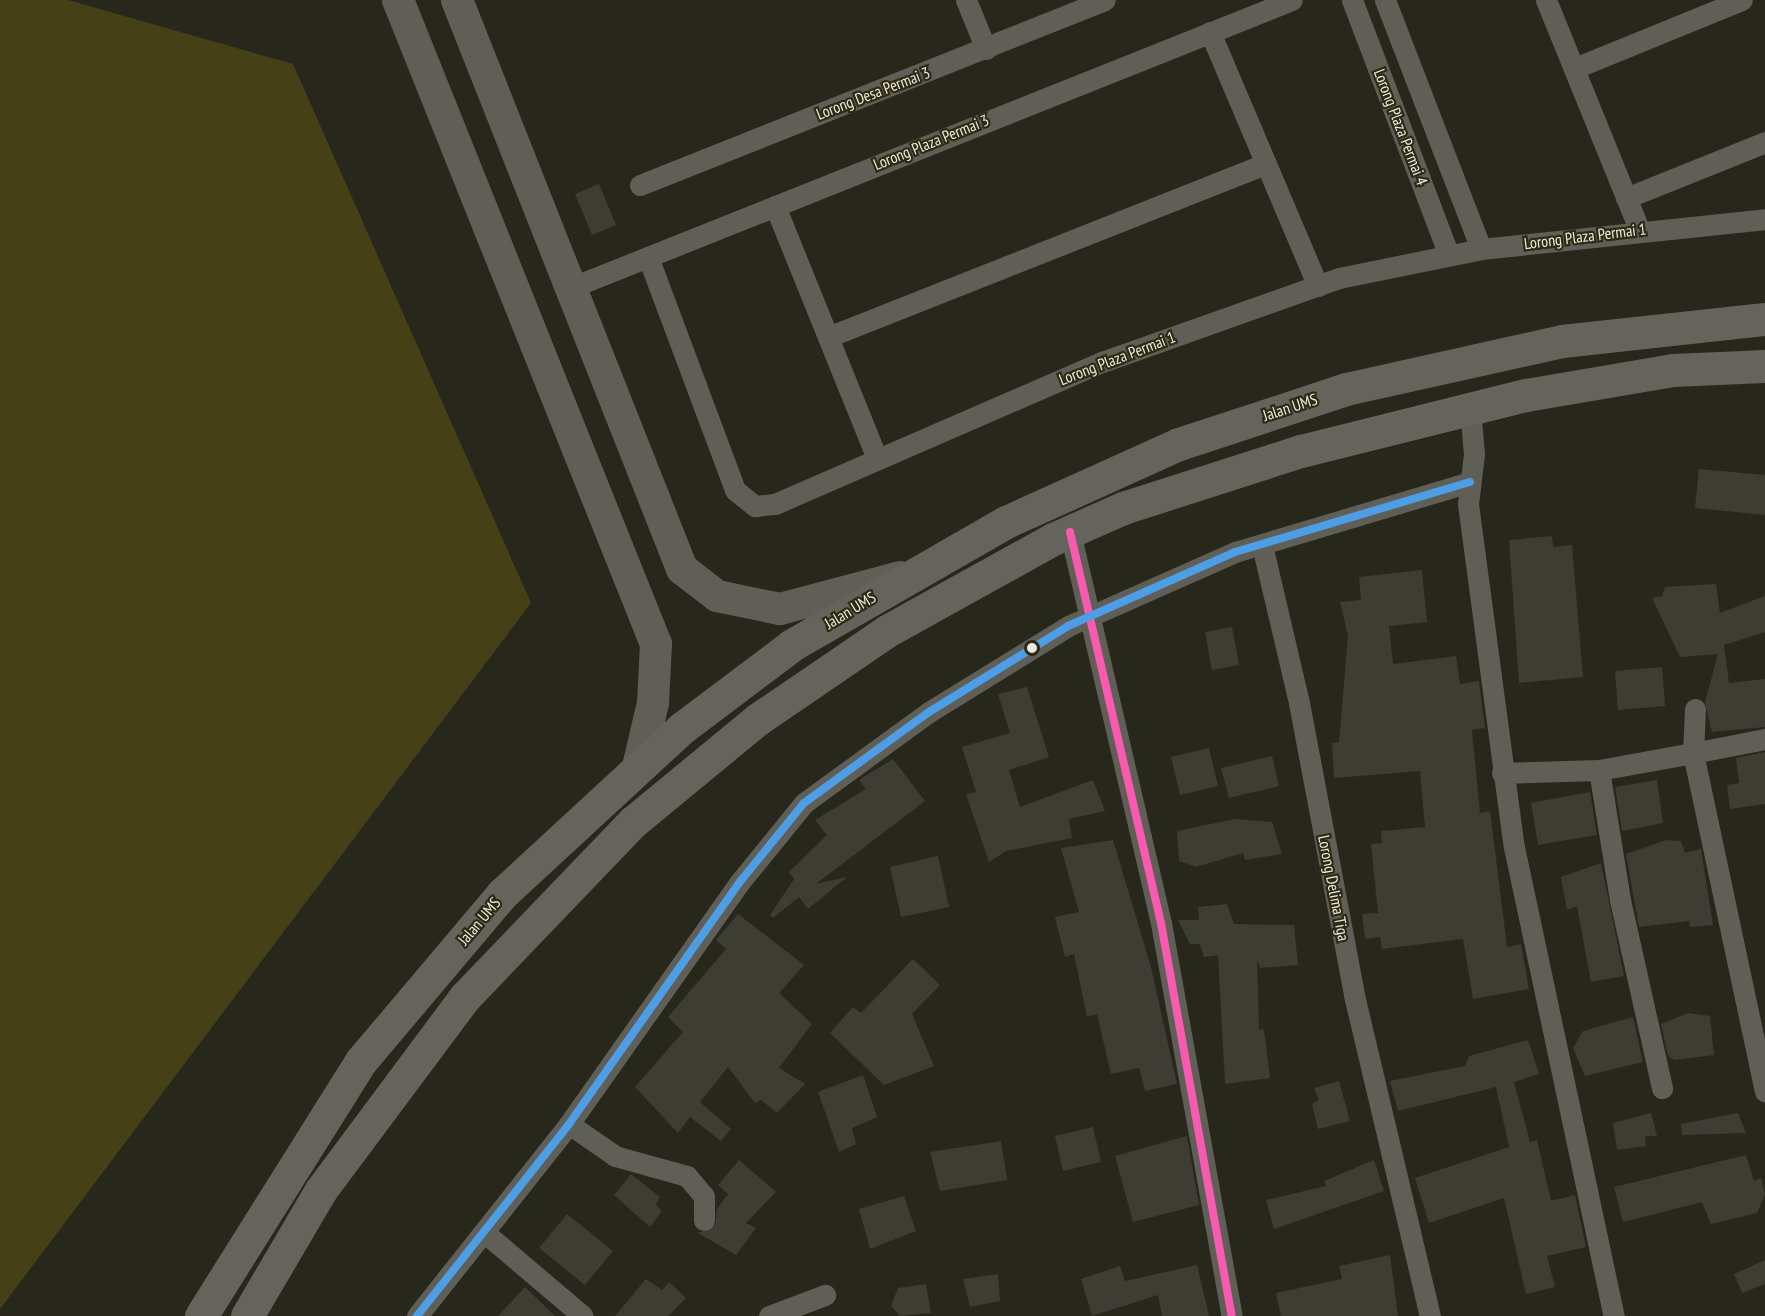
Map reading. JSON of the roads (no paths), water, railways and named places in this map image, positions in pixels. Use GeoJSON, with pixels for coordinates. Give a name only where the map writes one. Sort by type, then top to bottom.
{"type":"FeatureCollection","features":[{"type":"Feature","properties":{"kind":"highway","name":"Jalan UMS"},"geometry":{"type":"LineString","coordinates":[[201,1316],[361,1061],[502,894],[638,767],[792,645],[907,575],[1006,522],[1179,444],[1347,389],[1562,341],[1765,318]]}},
{"type":"Feature","properties":{"kind":"highway"},"geometry":{"type":"LineString","coordinates":[[247,1316],[321,1190],[398,1082],[465,997],[633,822],[758,719],[887,631],[1070,532],[1123,508],[1300,451],[1470,409],[1673,370],[1765,366]]}},
{"type":"Feature","properties":{"kind":"street"},"geometry":{"type":"LineString","coordinates":[[398,0],[656,644],[653,703],[638,767]]}},
{"type":"Feature","properties":{"kind":"street"},"geometry":{"type":"LineString","coordinates":[[457,0],[682,569],[717,596],[780,609],[907,575]]}},
{"type":"Feature","properties":{"kind":"street"},"geometry":{"type":"LineString","coordinates":[[966,0],[986,49]]}},
{"type":"Feature","properties":{"kind":"street","name":"Lorong Desa Permai 3"},"geometry":{"type":"LineString","coordinates":[[640,185],[1106,0]]}},
{"type":"Feature","properties":{"kind":"street","name":"Lorong Plaza Permai 3"},"geometry":{"type":"LineString","coordinates":[[570,288],[1292,0]]}},
{"type":"Feature","properties":{"kind":"street","name":"Lorong Plaza Permai 4"},"geometry":{"type":"LineString","coordinates":[[1352,0],[1449,255]]}},
{"type":"Feature","properties":{"kind":"street","name":"Lorong Plaza Permai 4"},"geometry":{"type":"LineString","coordinates":[[1385,0],[1481,249]]}},
{"type":"Feature","properties":{"kind":"street"},"geometry":{"type":"LineString","coordinates":[[1546,0],[1639,229]]}},
{"type":"Feature","properties":{"kind":"street"},"geometry":{"type":"LineString","coordinates":[[1575,68],[1742,0]]}},
{"type":"Feature","properties":{"kind":"street"},"geometry":{"type":"LineString","coordinates":[[1210,32],[1318,286]]}},
{"type":"Feature","properties":{"kind":"street"},"geometry":{"type":"LineString","coordinates":[[1626,198],[1765,142]]}},
{"type":"Feature","properties":{"kind":"street"},"geometry":{"type":"LineString","coordinates":[[828,337],[1266,164]]}},
{"type":"Feature","properties":{"kind":"street"},"geometry":{"type":"LineString","coordinates":[[775,206],[877,459]]}},
{"type":"Feature","properties":{"kind":"street","name":"Lorong Plaza Permai 1"},"geometry":{"type":"LineString","coordinates":[[648,257],[741,498],[755,506],[775,504],[1102,362],[1318,286],[1481,249],[1639,229],[1765,219]]}},
{"type":"Feature","properties":{"kind":"street"},"geometry":{"type":"LineString","coordinates":[[1470,409],[1468,504],[1502,773],[1532,943],[1614,1316]]}},
{"type":"Feature","properties":{"kind":"street"},"geometry":{"type":"LineString","coordinates":[[417,1316],[569,1124],[739,882],[804,803],[1026,647],[1090,616],[1209,562],[1470,482]]}},
{"type":"Feature","properties":{"kind":"street"},"geometry":{"type":"LineString","coordinates":[[1070,532],[1161,923],[1232,1316]]}},
{"type":"Feature","properties":{"kind":"street","name":"Lorong Delima Tiga"},"geometry":{"type":"LineString","coordinates":[[1262,545],[1409,1230],[1430,1316]]}},
{"type":"Feature","properties":{"kind":"street"},"geometry":{"type":"LineString","coordinates":[[1695,709],[1693,753],[1695,781],[1712,829],[1765,1091]]}},
{"type":"Feature","properties":{"kind":"street"},"geometry":{"type":"LineString","coordinates":[[1502,773],[1599,770],[1765,739]]}},
{"type":"Feature","properties":{"kind":"street"},"geometry":{"type":"LineString","coordinates":[[1599,770],[1620,900],[1662,1088]]}},
{"type":"Feature","properties":{"kind":"street"},"geometry":{"type":"LineString","coordinates":[[569,1124],[615,1156],[687,1176],[704,1196],[704,1220]]}},
{"type":"Feature","properties":{"kind":"street"},"geometry":{"type":"LineString","coordinates":[[485,1233],[583,1316]]}},
{"type":"Feature","properties":{"kind":"street"},"geometry":{"type":"LineString","coordinates":[[769,1316],[825,1295]]}}]}
